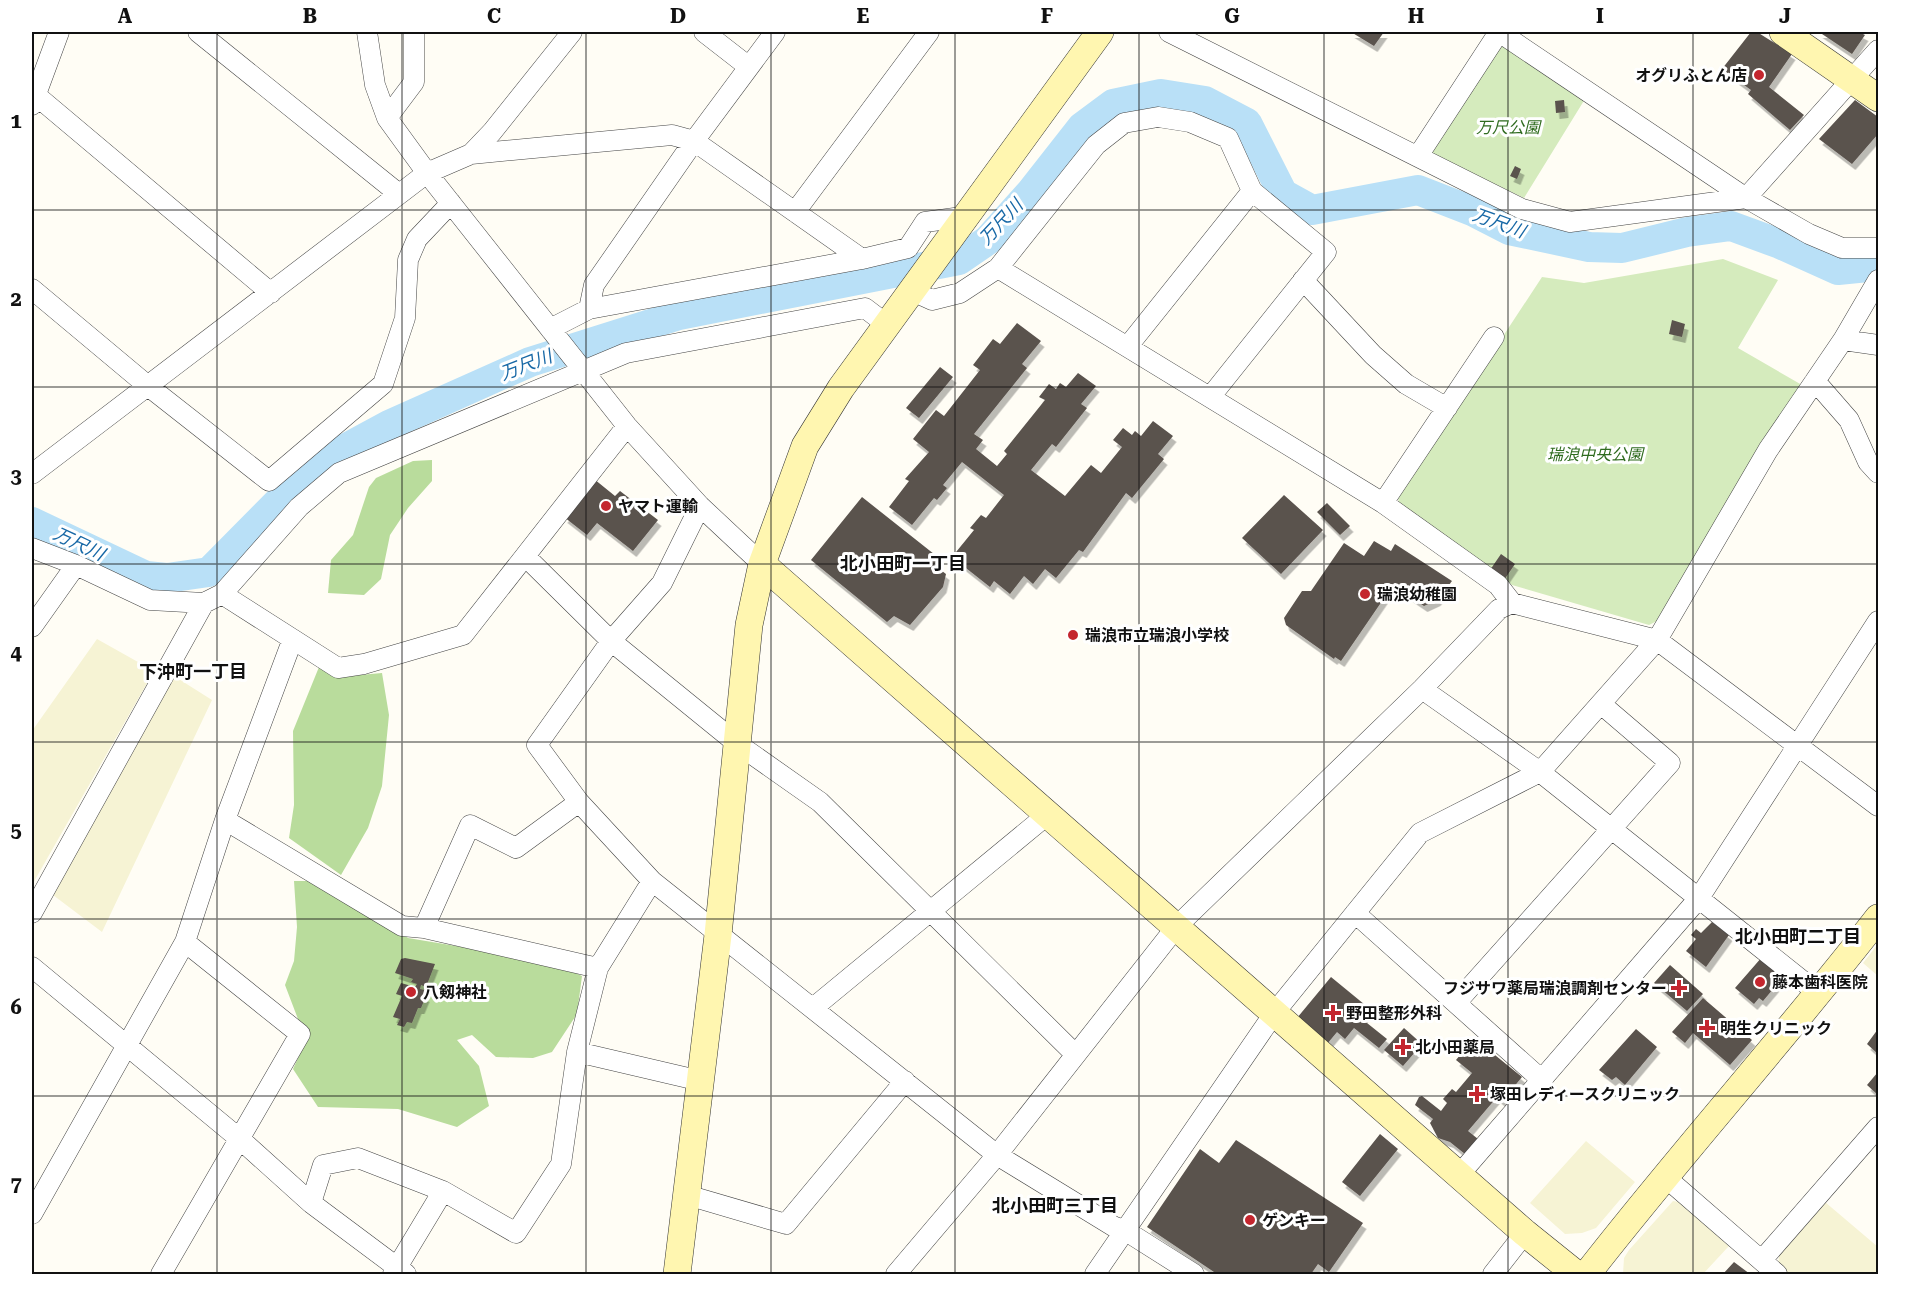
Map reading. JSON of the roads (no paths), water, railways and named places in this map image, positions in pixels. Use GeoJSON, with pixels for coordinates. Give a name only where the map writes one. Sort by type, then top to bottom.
{"type":"FeatureCollection","features":[{"type":"Feature","properties":{"kind":"street"},"geometry":{"type":"LineString","coordinates":[[59,32],[33,99],[272,293]]}},
{"type":"Feature","properties":{"kind":"street"},"geometry":{"type":"LineString","coordinates":[[198,32],[399,194]]}},
{"type":"Feature","properties":{"kind":"street"},"geometry":{"type":"LineString","coordinates":[[368,32],[375,85],[387,118],[427,173],[627,426],[700,506],[762,564],[1047,815],[1576,1275]]}},
{"type":"Feature","properties":{"kind":"street"},"geometry":{"type":"LineString","coordinates":[[387,118],[414,82],[414,32]]}},
{"type":"Feature","properties":{"kind":"street"},"geometry":{"type":"LineString","coordinates":[[471,154],[492,132],[572,32]]}},
{"type":"Feature","properties":{"kind":"street"},"geometry":{"type":"LineString","coordinates":[[704,32],[749,67]]}},
{"type":"Feature","properties":{"kind":"street"},"geometry":{"type":"LineString","coordinates":[[589,309],[594,285],[694,141],[775,32]]}},
{"type":"Feature","properties":{"kind":"street"},"geometry":{"type":"LineString","coordinates":[[795,212],[929,32]]}},
{"type":"Feature","properties":{"kind":"street"},"geometry":{"type":"LineString","coordinates":[[677,1275],[718,935],[749,625],[762,564],[805,446],[841,388],[962,218],[1100,32]]}},
{"type":"Feature","properties":{"kind":"street"},"geometry":{"type":"LineString","coordinates":[[1169,32],[1522,209],[1570,222],[1746,198],[1878,50]]}},
{"type":"Feature","properties":{"kind":"street"},"geometry":{"type":"LineString","coordinates":[[1418,156],[1499,32],[1746,198],[1809,234],[1842,248],[1878,248]]}},
{"type":"Feature","properties":{"kind":"street"},"geometry":{"type":"LineString","coordinates":[[1783,32],[1878,98]]}},
{"type":"Feature","properties":{"kind":"street"},"geometry":{"type":"LineString","coordinates":[[910,290],[932,300],[960,293],[998,268],[1096,145],[1124,123],[1158,117],[1190,122],[1228,138],[1252,191],[1326,252],[1211,396]]}},
{"type":"Feature","properties":{"kind":"street"},"geometry":{"type":"LineString","coordinates":[[32,474],[427,173],[471,154],[672,135],[694,141],[862,260]]}},
{"type":"Feature","properties":{"kind":"street"},"geometry":{"type":"LineString","coordinates":[[1128,346],[1252,191]]}},
{"type":"Feature","properties":{"kind":"street"},"geometry":{"type":"LineString","coordinates":[[32,289],[148,386],[269,481],[383,384],[405,318],[408,260],[417,239],[451,203]]}},
{"type":"Feature","properties":{"kind":"street"},"geometry":{"type":"LineString","coordinates":[[550,329],[589,309],[862,260],[908,248],[925,222],[962,218]]}},
{"type":"Feature","properties":{"kind":"street"},"geometry":{"type":"LineString","coordinates":[[998,268],[1383,503],[1497,585],[1512,603],[1657,640],[1878,806]]}},
{"type":"Feature","properties":{"kind":"street"},"geometry":{"type":"LineString","coordinates":[[1303,280],[1381,362],[1406,384],[1447,408]]}},
{"type":"Feature","properties":{"kind":"street"},"geometry":{"type":"LineString","coordinates":[[1095,1275],[1275,1012],[1420,834],[1540,772],[1657,640],[1768,450],[1843,340],[1875,286]]}},
{"type":"Feature","properties":{"kind":"street"},"geometry":{"type":"LineString","coordinates":[[32,548],[76,565],[150,600],[204,603],[222,594],[299,507],[339,473],[583,370],[626,353],[865,308],[886,324]]}},
{"type":"Feature","properties":{"kind":"street"},"geometry":{"type":"LineString","coordinates":[[1383,503],[1494,337]]}},
{"type":"Feature","properties":{"kind":"street"},"geometry":{"type":"LineString","coordinates":[[1843,340],[1878,345]]}},
{"type":"Feature","properties":{"kind":"street"},"geometry":{"type":"LineString","coordinates":[[1815,381],[1849,420],[1868,462],[1878,473]]}},
{"type":"Feature","properties":{"kind":"street"},"geometry":{"type":"LineString","coordinates":[[222,594],[292,641],[338,668],[364,664],[463,635],[627,426]]}},
{"type":"Feature","properties":{"kind":"street"},"geometry":{"type":"LineString","coordinates":[[700,506],[662,583],[611,641],[537,745],[579,802],[652,881],[718,935],[997,1155],[1113,1226],[1126,1231],[1194,1275]]}},
{"type":"Feature","properties":{"kind":"street"},"geometry":{"type":"LineString","coordinates":[[525,556],[611,641],[738,745],[820,802],[1074,1053]]}},
{"type":"Feature","properties":{"kind":"street"},"geometry":{"type":"LineString","coordinates":[[32,627],[76,565]]}},
{"type":"Feature","properties":{"kind":"street"},"geometry":{"type":"LineString","coordinates":[[32,913],[204,603]]}},
{"type":"Feature","properties":{"kind":"street"},"geometry":{"type":"LineString","coordinates":[[896,1275],[997,1155],[1074,1053],[1177,926],[1422,689],[1499,609],[1512,603]]}},
{"type":"Feature","properties":{"kind":"street"},"geometry":{"type":"LineString","coordinates":[[1459,1175],[1543,1081],[1699,898],[1878,621]]}},
{"type":"Feature","properties":{"kind":"street"},"geometry":{"type":"LineString","coordinates":[[32,1214],[185,942],[225,820],[292,641]]}},
{"type":"Feature","properties":{"kind":"street"},"geometry":{"type":"LineString","coordinates":[[1422,689],[1540,772],[1820,994]]}},
{"type":"Feature","properties":{"kind":"street"},"geometry":{"type":"LineString","coordinates":[[1456,1003],[1670,763],[1601,704]]}},
{"type":"Feature","properties":{"kind":"street"},"geometry":{"type":"LineString","coordinates":[[424,928],[470,825],[516,848],[579,802]]}},
{"type":"Feature","properties":{"kind":"street"},"geometry":{"type":"LineString","coordinates":[[813,1008],[1047,815]]}},
{"type":"Feature","properties":{"kind":"street"},"geometry":{"type":"LineString","coordinates":[[225,820],[402,926],[424,928],[598,968]]}},
{"type":"Feature","properties":{"kind":"street"},"geometry":{"type":"LineString","coordinates":[[311,1203],[323,1165],[358,1158],[443,1191],[516,1233],[561,1164],[577,1052],[598,968],[652,881]]}},
{"type":"Feature","properties":{"kind":"street"},"geometry":{"type":"LineString","coordinates":[[1355,913],[1543,1081]]}},
{"type":"Feature","properties":{"kind":"street"},"geometry":{"type":"LineString","coordinates":[[1587,1275],[1664,1176],[1820,994],[1878,918]]}},
{"type":"Feature","properties":{"kind":"street"},"geometry":{"type":"LineString","coordinates":[[161,1275],[241,1140],[300,1034],[185,942]]}},
{"type":"Feature","properties":{"kind":"street"},"geometry":{"type":"LineString","coordinates":[[32,967],[241,1140],[311,1203],[399,1272],[443,1191]]}},
{"type":"Feature","properties":{"kind":"street"},"geometry":{"type":"LineString","coordinates":[[577,1052],[701,1081]]}},
{"type":"Feature","properties":{"kind":"street"},"geometry":{"type":"LineString","coordinates":[[687,1195],[786,1224],[905,1081]]}},
{"type":"Feature","properties":{"kind":"street"},"geometry":{"type":"LineString","coordinates":[[1762,1260],[1878,1127]]}},
{"type":"Feature","properties":{"kind":"street"},"geometry":{"type":"LineString","coordinates":[[1664,1176],[1777,1275]]}},
{"type":"Feature","properties":{"kind":"street"},"geometry":{"type":"LineString","coordinates":[[1493,1275],[1525,1233]]}},
{"type":"Feature","properties":{"kind":"waterway","name":"万尺川"},"geometry":{"type":"LineString","coordinates":[[32,522],[146,576],[167,578],[209,572],[315,465],[389,425],[530,362],[679,315],[959,260],[988,240],[1031,192],[1082,127],[1113,104],[1161,94],[1205,101],[1247,123],[1283,194],[1312,210],[1418,190],[1472,211],[1509,230],[1589,247],[1622,248],[1687,232],[1731,226],[1780,244],[1838,270],[1878,266]]}},
{"type":"Feature","properties":{"kind":"place","name":"オグリふとん店"},"geometry":{"type":"Point","coordinates":[1759,75]}},
{"type":"Feature","properties":{"kind":"place","name":"ヤマト運輸"},"geometry":{"type":"Point","coordinates":[606,506]}},
{"type":"Feature","properties":{"kind":"place","name":"瑞浪幼稚園"},"geometry":{"type":"Point","coordinates":[1365,594]}},
{"type":"Feature","properties":{"kind":"place","name":"瑞浪市立瑞浪小学校"},"geometry":{"type":"Point","coordinates":[1073,635]}},
{"type":"Feature","properties":{"kind":"place","name":"藤本歯科医院"},"geometry":{"type":"Point","coordinates":[1760,982]}},
{"type":"Feature","properties":{"kind":"place","name":"フジサワ薬局瑞浪調剤センター"},"geometry":{"type":"Point","coordinates":[1679,988]}},
{"type":"Feature","properties":{"kind":"place","name":"八剱神社"},"geometry":{"type":"Point","coordinates":[411,992]}},
{"type":"Feature","properties":{"kind":"place","name":"野田整形外科"},"geometry":{"type":"Point","coordinates":[1333,1013]}},
{"type":"Feature","properties":{"kind":"place","name":"明生クリニック"},"geometry":{"type":"Point","coordinates":[1707,1028]}},
{"type":"Feature","properties":{"kind":"place","name":"北小田薬局"},"geometry":{"type":"Point","coordinates":[1403,1047]}},
{"type":"Feature","properties":{"kind":"place","name":"塚田レディースクリニック"},"geometry":{"type":"Point","coordinates":[1477,1094]}},
{"type":"Feature","properties":{"kind":"place","name":"ゲンキー"},"geometry":{"type":"Point","coordinates":[1250,1220]}},
{"type":"Feature","properties":{"kind":"district","name":"北小田町一丁目"},"geometry":{"type":"Point","coordinates":[903,564]}},
{"type":"Feature","properties":{"kind":"district","name":"下沖町一丁目"},"geometry":{"type":"Point","coordinates":[193,672]}},
{"type":"Feature","properties":{"kind":"district","name":"北小田町二丁目"},"geometry":{"type":"Point","coordinates":[1798,937]}},
{"type":"Feature","properties":{"kind":"district","name":"北小田町三丁目"},"geometry":{"type":"Point","coordinates":[1055,1206]}},
{"type":"Feature","properties":{"kind":"park label","name":"万尺公園"},"geometry":{"type":"Point","coordinates":[1508,127]}},
{"type":"Feature","properties":{"kind":"park label","name":"瑞浪中央公園"},"geometry":{"type":"Point","coordinates":[1595,454]}}]}
